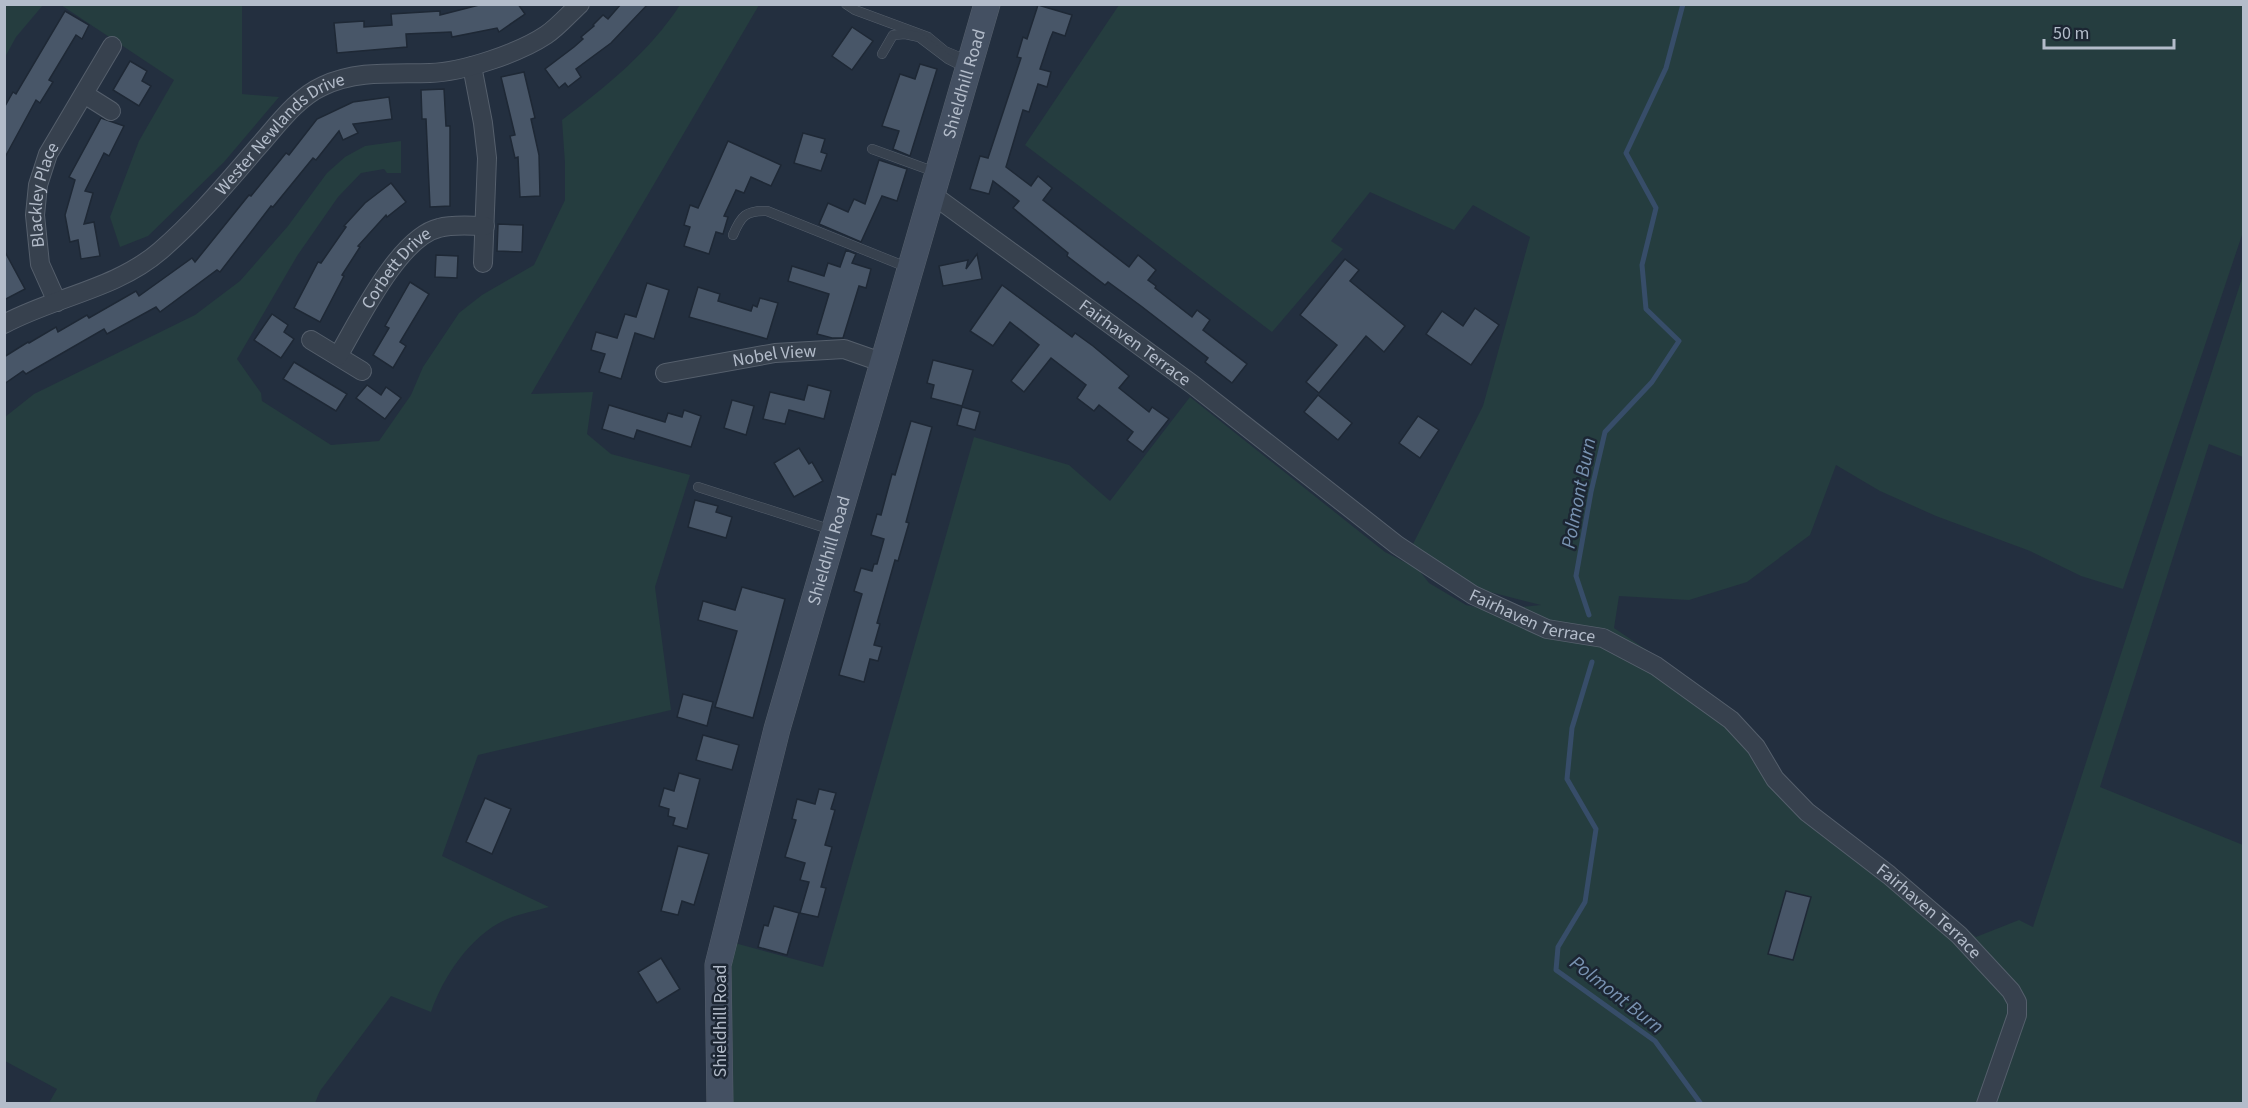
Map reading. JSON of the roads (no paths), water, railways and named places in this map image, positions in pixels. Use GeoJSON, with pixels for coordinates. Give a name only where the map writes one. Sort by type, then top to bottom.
{"type":"FeatureCollection","features":[{"type":"Feature","properties":{"kind":"main road","name":"Shieldhill Road"},"geometry":{"type":"LineString","coordinates":[[720,1104],[718,965],[777,729],[987,4]]}},
{"type":"Feature","properties":{"kind":"street","name":"Wester Newlands Drive"},"geometry":{"type":"LineString","coordinates":[[4,324],[126,274],[159,252],[200,213],[292,110],[321,86],[349,76],[390,72],[432,73],[472,66],[502,56],[546,35],[580,4]]}},
{"type":"Feature","properties":{"kind":"street","name":"Blackley Place"},"geometry":{"type":"LineString","coordinates":[[57,302],[40,264],[35,215],[38,185],[48,154],[112,46]]}},
{"type":"Feature","properties":{"kind":"street"},"geometry":{"type":"LineString","coordinates":[[472,66],[487,158],[483,263]]}},
{"type":"Feature","properties":{"kind":"street"},"geometry":{"type":"LineString","coordinates":[[84,94],[111,111]]}},
{"type":"Feature","properties":{"kind":"street","name":"Fairhaven Terrace"},"geometry":{"type":"LineString","coordinates":[[936,184],[1397,545],[1464,589],[1546,629],[1603,638],[1656,666],[1731,720],[1756,747],[1775,779],[1807,812],[1889,875],[1959,935],[2011,991],[2017,1002],[2017,1015],[1986,1104]]}},
{"type":"Feature","properties":{"kind":"street","name":"Corbett Drive"},"geometry":{"type":"LineString","coordinates":[[338,356],[388,273],[421,235],[438,228],[485,226]]}},
{"type":"Feature","properties":{"kind":"street"},"geometry":{"type":"LineString","coordinates":[[311,340],[362,371]]}},
{"type":"Feature","properties":{"kind":"street","name":"Nobel View"},"geometry":{"type":"LineString","coordinates":[[665,373],[775,353],[844,349],[884,363]]}},
{"type":"Feature","properties":{"kind":"lane"},"geometry":{"type":"LineString","coordinates":[[846,4],[855,10],[928,37],[945,51],[970,65]]}},
{"type":"Feature","properties":{"kind":"lane"},"geometry":{"type":"LineString","coordinates":[[882,54],[893,35],[905,34],[918,37],[948,59],[970,65]]}},
{"type":"Feature","properties":{"kind":"lane"},"geometry":{"type":"LineString","coordinates":[[872,149],[936,184]]}},
{"type":"Feature","properties":{"kind":"lane"},"geometry":{"type":"LineString","coordinates":[[733,235],[739,219],[753,210],[767,211],[911,269]]}},
{"type":"Feature","properties":{"kind":"lane"},"geometry":{"type":"LineString","coordinates":[[698,487],[835,530]]}},
{"type":"Feature","properties":{"kind":"waterway","name":"Polmont Burn"},"geometry":{"type":"LineString","coordinates":[[1589,615],[1576,576],[1591,492],[1605,432],[1652,382],[1679,341],[1646,309],[1642,265],[1656,208],[1626,153],[1666,68],[1683,4]]}},
{"type":"Feature","properties":{"kind":"waterway","name":"Polmont Burn"},"geometry":{"type":"LineString","coordinates":[[1592,662],[1572,728],[1567,779],[1596,829],[1585,902],[1558,947],[1556,970],[1655,1041],[1701,1104]]}}]}
